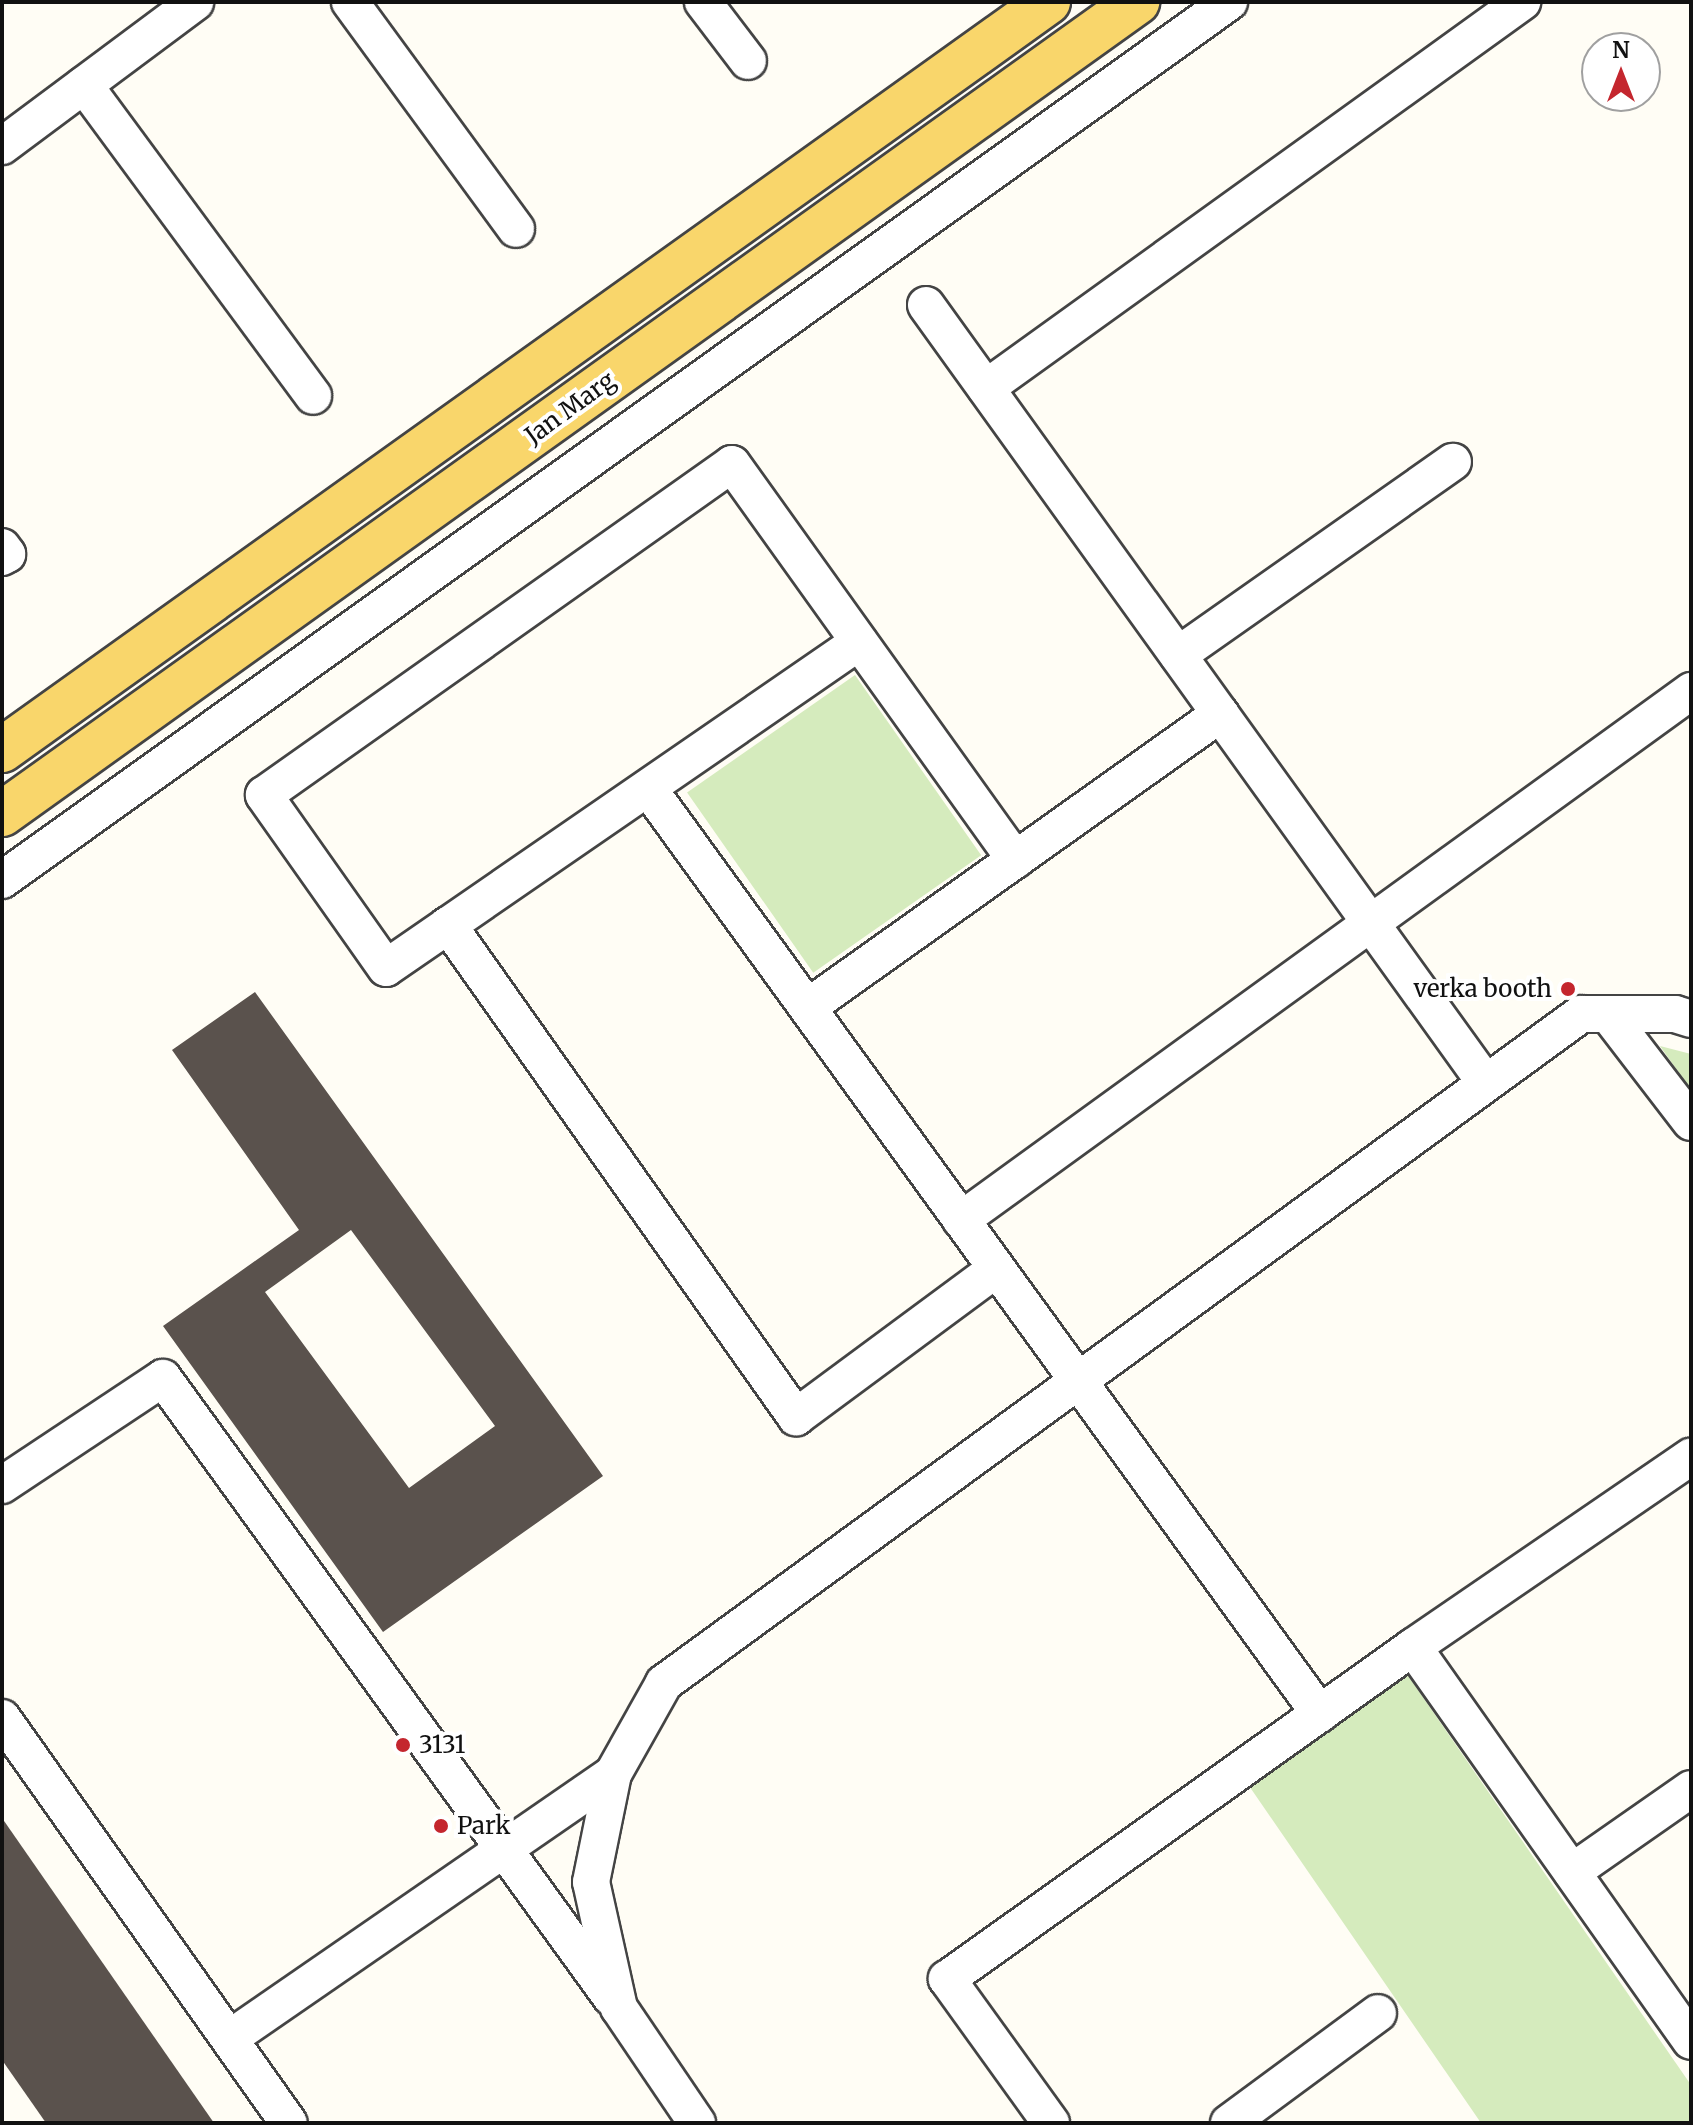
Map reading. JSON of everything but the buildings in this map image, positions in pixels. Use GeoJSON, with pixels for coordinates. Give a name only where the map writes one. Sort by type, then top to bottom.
{"type":"FeatureCollection","features":[{"type":"Feature","properties":{"kind":"main road"},"geometry":{"type":"LineString","coordinates":[[2,750],[1048,2]]}},
{"type":"Feature","properties":{"kind":"main road","name":"Jan Marg"},"geometry":{"type":"LineString","coordinates":[[2,814],[1137,2]]}},
{"type":"Feature","properties":{"kind":"street"},"geometry":{"type":"LineString","coordinates":[[2,146],[195,2]]}},
{"type":"Feature","properties":{"kind":"street"},"geometry":{"type":"LineString","coordinates":[[350,2],[516,229]]}},
{"type":"Feature","properties":{"kind":"street"},"geometry":{"type":"LineString","coordinates":[[703,2],[748,61]]}},
{"type":"Feature","properties":{"kind":"street"},"geometry":{"type":"LineString","coordinates":[[2,880],[1229,2]]}},
{"type":"Feature","properties":{"kind":"street"},"geometry":{"type":"LineString","coordinates":[[986,388],[1522,2]]}},
{"type":"Feature","properties":{"kind":"street"},"geometry":{"type":"LineString","coordinates":[[84,85],[313,396]]}},
{"type":"Feature","properties":{"kind":"street"},"geometry":{"type":"LineString","coordinates":[[926,305],[1485,1082]]}},
{"type":"Feature","properties":{"kind":"street"},"geometry":{"type":"LineString","coordinates":[[1178,655],[1453,462]]}},
{"type":"Feature","properties":{"kind":"street"},"geometry":{"type":"LineString","coordinates":[[859,642],[386,968],[264,795],[732,464],[1015,860]]}},
{"type":"Feature","properties":{"kind":"street"},"geometry":{"type":"LineString","coordinates":[[2,547],[7,554],[2,557]]}},
{"type":"Feature","properties":{"kind":"street"},"geometry":{"type":"LineString","coordinates":[[961,1220],[1369,921],[1691,691]]}},
{"type":"Feature","properties":{"kind":"street"},"geometry":{"type":"LineString","coordinates":[[808,1007],[1220,714]]}},
{"type":"Feature","properties":{"kind":"street"},"geometry":{"type":"LineString","coordinates":[[648,788],[1320,1714]]}},
{"type":"Feature","properties":{"kind":"street"},"geometry":{"type":"LineString","coordinates":[[448,925],[796,1417],[996,1269]]}},
{"type":"Feature","properties":{"kind":"street"},"geometry":{"type":"LineString","coordinates":[[619,2008],[591,1882],[613,1774],[664,1683],[1581,1014],[1675,1014],[1691,1019]]}},
{"type":"Feature","properties":{"kind":"street"},"geometry":{"type":"LineString","coordinates":[[1608,1014],[1691,1122]]}},
{"type":"Feature","properties":{"kind":"street"},"geometry":{"type":"LineString","coordinates":[[2,1485],[163,1378],[619,2008],[697,2123]]}},
{"type":"Feature","properties":{"kind":"street"},"geometry":{"type":"LineString","coordinates":[[1051,2123],[947,1979],[1413,1647],[1691,1457]]}},
{"type":"Feature","properties":{"kind":"street"},"geometry":{"type":"LineString","coordinates":[[1413,1647],[1691,2041]]}},
{"type":"Feature","properties":{"kind":"street"},"geometry":{"type":"LineString","coordinates":[[2,1718],[289,2123]]}},
{"type":"Feature","properties":{"kind":"street"},"geometry":{"type":"LineString","coordinates":[[230,2038],[613,1774]]}},
{"type":"Feature","properties":{"kind":"street"},"geometry":{"type":"LineString","coordinates":[[1572,1872],[1691,1789]]}},
{"type":"Feature","properties":{"kind":"street"},"geometry":{"type":"LineString","coordinates":[[1229,2123],[1378,2013]]}},
{"type":"Feature","properties":{"kind":"green space"},"geometry":{"type":"Polygon","coordinates":[[[855,675],[981,855],[813,973],[687,793],[855,675]]]}},
{"type":"Feature","properties":{"kind":"green space"},"geometry":{"type":"Polygon","coordinates":[[[1660,1046],[1691,1054],[1691,1090],[1660,1046]]]}},
{"type":"Feature","properties":{"kind":"green space"},"geometry":{"type":"Polygon","coordinates":[[[1402,1667],[1691,2085],[1691,2123],[1481,2123],[1245,1780],[1402,1667]]]}},
{"type":"Feature","properties":{"kind":"place","name":"verka booth"},"geometry":{"type":"Point","coordinates":[1568,989]}},
{"type":"Feature","properties":{"kind":"place","name":"3131"},"geometry":{"type":"Point","coordinates":[403,1745]}},
{"type":"Feature","properties":{"kind":"place","name":"Park"},"geometry":{"type":"Point","coordinates":[441,1826]}}]}
